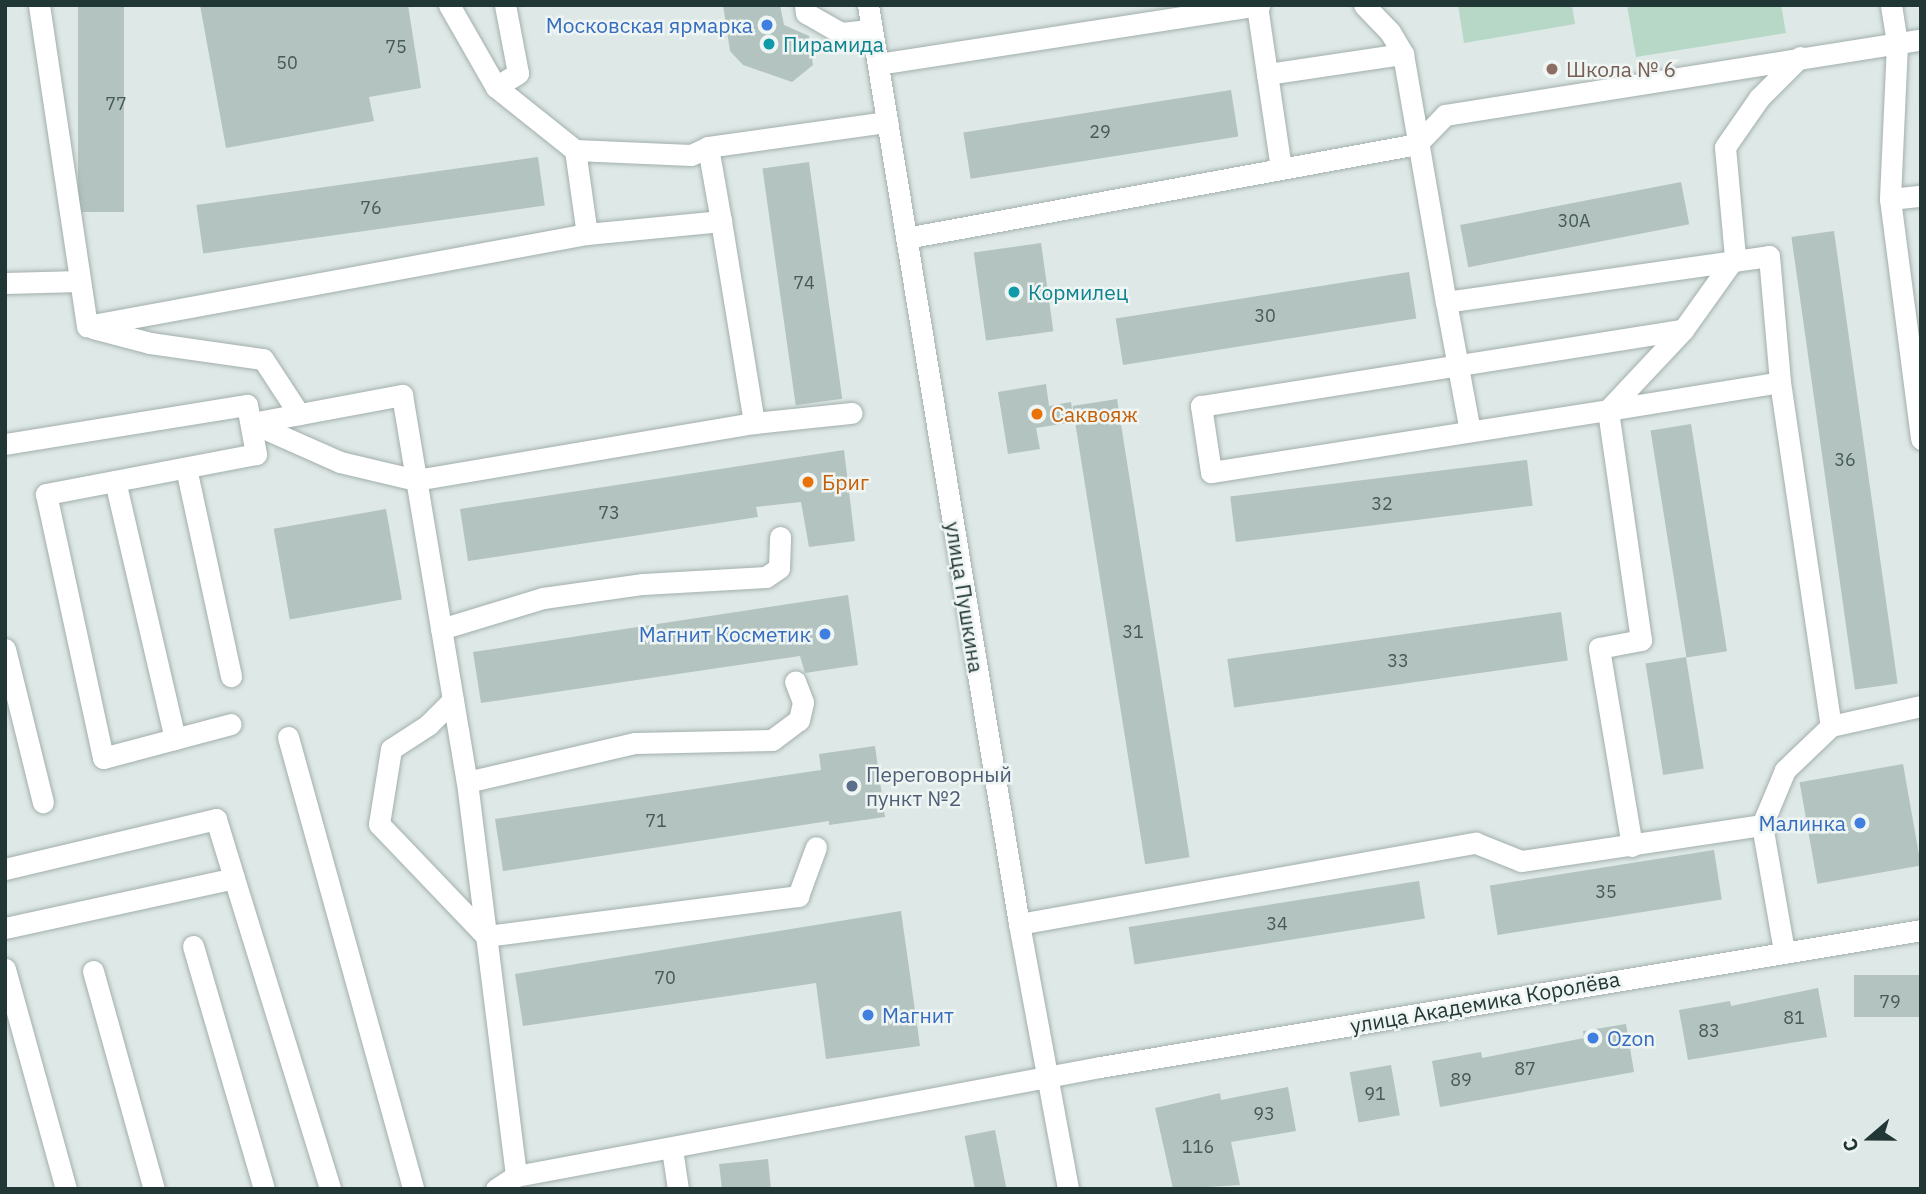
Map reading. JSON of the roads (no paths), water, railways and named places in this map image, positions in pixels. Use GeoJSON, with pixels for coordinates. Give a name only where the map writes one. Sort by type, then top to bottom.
{"type":"FeatureCollection","features":[{"type":"Feature","properties":{"kind":"street"},"geometry":{"type":"LineString","coordinates":[[39,5],[87,326]]}},
{"type":"Feature","properties":{"kind":"street"},"geometry":{"type":"LineString","coordinates":[[449,5],[496,87],[575,149],[691,155],[708,147],[887,122]]}},
{"type":"Feature","properties":{"kind":"street"},"geometry":{"type":"LineString","coordinates":[[496,87],[518,73],[505,5]]}},
{"type":"Feature","properties":{"kind":"street"},"geometry":{"type":"LineString","coordinates":[[805,5],[806,13],[841,33],[872,30]]}},
{"type":"Feature","properties":{"kind":"street","name":"улица Пушкина"},"geometry":{"type":"LineString","coordinates":[[868,5],[1019,925],[1068,1189]]}},
{"type":"Feature","properties":{"kind":"street"},"geometry":{"type":"LineString","coordinates":[[878,64],[1258,5],[1281,168]]}},
{"type":"Feature","properties":{"kind":"street"},"geometry":{"type":"LineString","coordinates":[[1364,5],[1390,32],[1403,54],[1470,430]]}},
{"type":"Feature","properties":{"kind":"street"},"geometry":{"type":"LineString","coordinates":[[1891,5],[1897,44],[1890,199],[1921,439]]}},
{"type":"Feature","properties":{"kind":"street"},"geometry":{"type":"LineString","coordinates":[[906,238],[1417,144],[1445,115],[1921,40]]}},
{"type":"Feature","properties":{"kind":"street"},"geometry":{"type":"LineString","coordinates":[[1266,74],[1403,54]]}},
{"type":"Feature","properties":{"kind":"street"},"geometry":{"type":"LineString","coordinates":[[1608,410],[1683,330],[1735,257],[1725,147],[1759,98],[1800,57]]}},
{"type":"Feature","properties":{"kind":"street"},"geometry":{"type":"LineString","coordinates":[[708,147],[754,423]]}},
{"type":"Feature","properties":{"kind":"street"},"geometry":{"type":"LineString","coordinates":[[575,149],[587,234]]}},
{"type":"Feature","properties":{"kind":"street"},"geometry":{"type":"LineString","coordinates":[[1890,199],[1921,196]]}},
{"type":"Feature","properties":{"kind":"street"},"geometry":{"type":"LineString","coordinates":[[87,326],[587,234],[721,221]]}},
{"type":"Feature","properties":{"kind":"street"},"geometry":{"type":"LineString","coordinates":[[1446,302],[1735,257],[1769,256],[1780,382],[1831,726]]}},
{"type":"Feature","properties":{"kind":"street"},"geometry":{"type":"LineString","coordinates":[[5,283],[80,281]]}},
{"type":"Feature","properties":{"kind":"street"},"geometry":{"type":"LineString","coordinates":[[87,326],[150,343],[263,359],[299,414]]}},
{"type":"Feature","properties":{"kind":"street"},"geometry":{"type":"LineString","coordinates":[[1683,330],[1459,362],[1201,406],[1211,472],[1780,382]]}},
{"type":"Feature","properties":{"kind":"street"},"geometry":{"type":"LineString","coordinates":[[252,423],[402,395],[467,782],[516,1176],[496,1189]]}},
{"type":"Feature","properties":{"kind":"street"},"geometry":{"type":"LineString","coordinates":[[5,444],[247,405],[256,454],[46,494],[103,758],[231,724]]}},
{"type":"Feature","properties":{"kind":"street"},"geometry":{"type":"LineString","coordinates":[[1608,410],[1642,640],[1599,648],[1632,846]]}},
{"type":"Feature","properties":{"kind":"street"},"geometry":{"type":"LineString","coordinates":[[252,423],[340,462],[416,480],[754,423],[851,413]]}},
{"type":"Feature","properties":{"kind":"street"},"geometry":{"type":"LineString","coordinates":[[186,468],[232,677]]}},
{"type":"Feature","properties":{"kind":"street"},"geometry":{"type":"LineString","coordinates":[[115,481],[175,739]]}},
{"type":"Feature","properties":{"kind":"street"},"geometry":{"type":"LineString","coordinates":[[441,629],[543,598],[643,584],[766,577],[779,568],[780,537]]}},
{"type":"Feature","properties":{"kind":"street"},"geometry":{"type":"LineString","coordinates":[[5,649],[43,802]]}},
{"type":"Feature","properties":{"kind":"street"},"geometry":{"type":"LineString","coordinates":[[467,782],[635,744],[772,740],[799,720],[803,702],[795,681]]}},
{"type":"Feature","properties":{"kind":"street"},"geometry":{"type":"LineString","coordinates":[[453,700],[428,725],[391,749],[379,824],[486,936]]}},
{"type":"Feature","properties":{"kind":"street"},"geometry":{"type":"LineString","coordinates":[[1784,951],[1762,825],[1785,770],[1831,726],[1921,706]]}},
{"type":"Feature","properties":{"kind":"street"},"geometry":{"type":"LineString","coordinates":[[288,737],[413,1189]]}},
{"type":"Feature","properties":{"kind":"street"},"geometry":{"type":"LineString","coordinates":[[5,869],[216,819],[330,1189]]}},
{"type":"Feature","properties":{"kind":"street"},"geometry":{"type":"LineString","coordinates":[[1019,925],[1476,843],[1521,861],[1762,825]]}},
{"type":"Feature","properties":{"kind":"street"},"geometry":{"type":"LineString","coordinates":[[486,936],[798,896],[816,847]]}},
{"type":"Feature","properties":{"kind":"street"},"geometry":{"type":"LineString","coordinates":[[5,928],[234,878]]}},
{"type":"Feature","properties":{"kind":"street","name":"улица Академика Королёва"},"geometry":{"type":"LineString","coordinates":[[516,1176],[1049,1077],[1921,930]]}},
{"type":"Feature","properties":{"kind":"street"},"geometry":{"type":"LineString","coordinates":[[192,946],[264,1189]]}},
{"type":"Feature","properties":{"kind":"street"},"geometry":{"type":"LineString","coordinates":[[5,969],[66,1189]]}},
{"type":"Feature","properties":{"kind":"street"},"geometry":{"type":"LineString","coordinates":[[93,971],[154,1189]]}},
{"type":"Feature","properties":{"kind":"street"},"geometry":{"type":"LineString","coordinates":[[672,1149],[678,1189]]}},
{"type":"Feature","properties":{"kind":"place","name":"Московская ярмарка"},"geometry":{"type":"Point","coordinates":[767,25]}},
{"type":"Feature","properties":{"kind":"place","name":"Пирамида"},"geometry":{"type":"Point","coordinates":[769,44]}},
{"type":"Feature","properties":{"kind":"place","name":"Школа № 6"},"geometry":{"type":"Point","coordinates":[1552,69]}},
{"type":"Feature","properties":{"kind":"place","name":"Кормилец"},"geometry":{"type":"Point","coordinates":[1014,292]}},
{"type":"Feature","properties":{"kind":"place","name":"Саквояж"},"geometry":{"type":"Point","coordinates":[1037,414]}},
{"type":"Feature","properties":{"kind":"place","name":"Бриг"},"geometry":{"type":"Point","coordinates":[808,482]}},
{"type":"Feature","properties":{"kind":"place","name":"Магнит Косметик"},"geometry":{"type":"Point","coordinates":[825,634]}},
{"type":"Feature","properties":{"kind":"place","name":"Переговорный пункт №2"},"geometry":{"type":"Point","coordinates":[852,786]}},
{"type":"Feature","properties":{"kind":"place","name":"Малинка"},"geometry":{"type":"Point","coordinates":[1860,823]}},
{"type":"Feature","properties":{"kind":"place","name":"Магнит"},"geometry":{"type":"Point","coordinates":[868,1015]}},
{"type":"Feature","properties":{"kind":"place","name":"Ozon"},"geometry":{"type":"Point","coordinates":[1593,1038]}}]}
